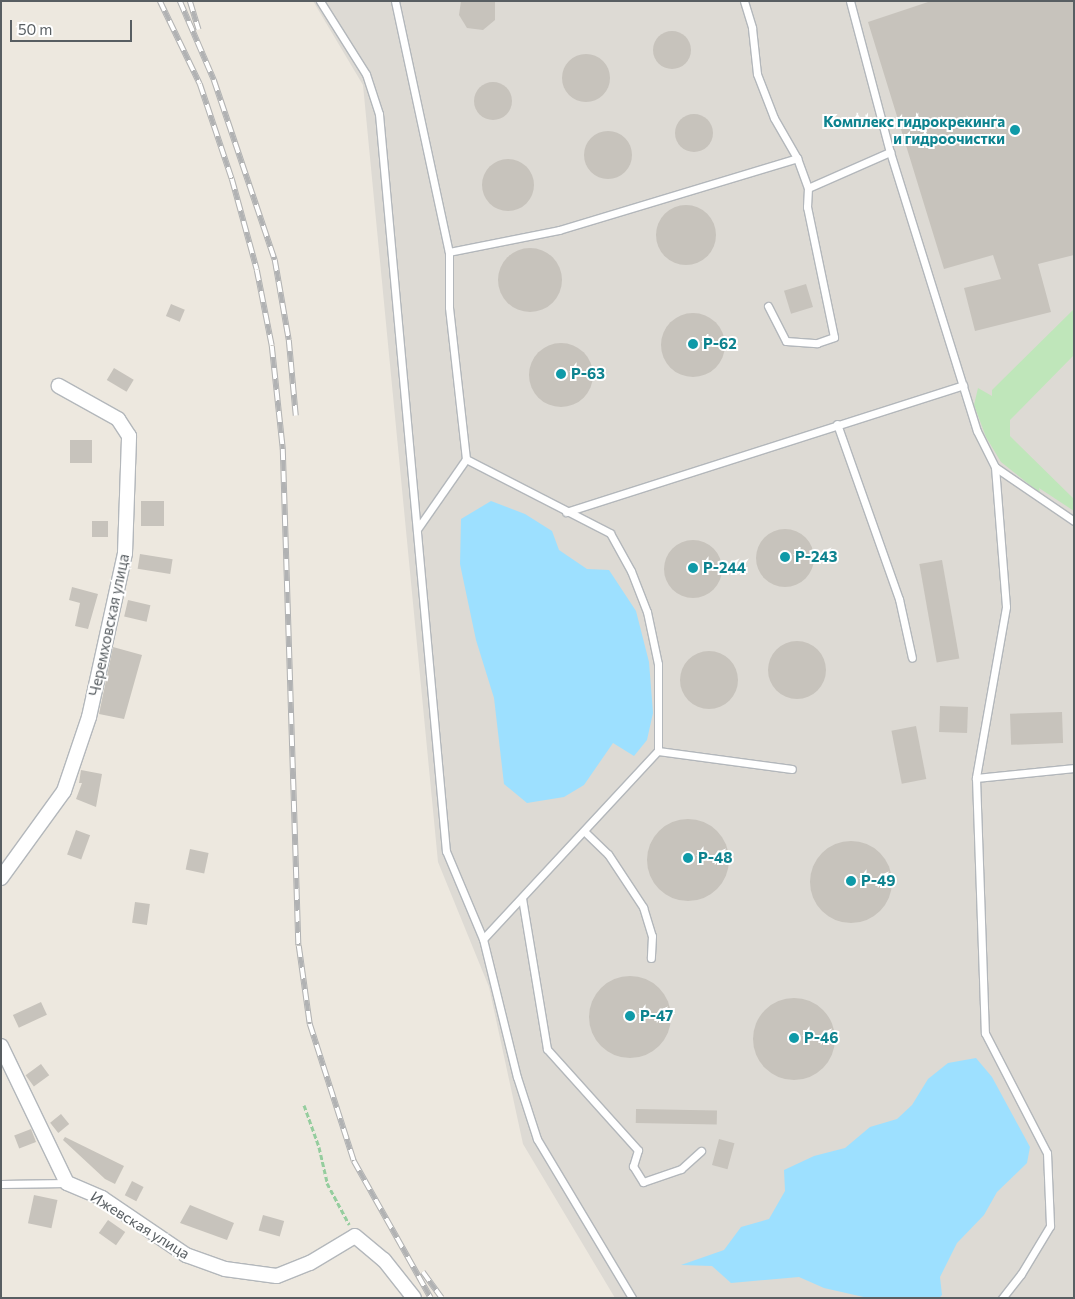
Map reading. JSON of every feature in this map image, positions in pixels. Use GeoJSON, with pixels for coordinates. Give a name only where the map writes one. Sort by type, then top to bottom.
{"type":"FeatureCollection","features":[{"type":"Feature","properties":{"kind":"street","name":"Черемховская улица"},"geometry":{"type":"LineString","coordinates":[[1,878],[64,792],[89,718],[111,629],[125,553],[129,436],[118,419],[59,386]]}},
{"type":"Feature","properties":{"kind":"street"},"geometry":{"type":"LineString","coordinates":[[1,1046],[66,1182]]}},
{"type":"Feature","properties":{"kind":"street","name":"Ижевская улица"},"geometry":{"type":"LineString","coordinates":[[66,1182],[102,1198],[186,1255],[225,1269],[277,1276],[310,1263],[355,1236]]}},
{"type":"Feature","properties":{"kind":"street"},"geometry":{"type":"LineString","coordinates":[[355,1236],[384,1260],[414,1298]]}},
{"type":"Feature","properties":{"kind":"lane"},"geometry":{"type":"LineString","coordinates":[[320,1],[366,74],[379,114],[446,851],[484,939],[517,1076],[537,1139],[632,1298]]}},
{"type":"Feature","properties":{"kind":"lane"},"geometry":{"type":"LineString","coordinates":[[395,1],[448,252],[449,307],[466,459],[418,528]]}},
{"type":"Feature","properties":{"kind":"lane"},"geometry":{"type":"LineString","coordinates":[[744,1],[752,28],[757,74],[774,118],[796,158],[808,188],[807,207],[834,337],[817,343],[786,341],[768,306]]}},
{"type":"Feature","properties":{"kind":"lane"},"geometry":{"type":"LineString","coordinates":[[850,1],[890,152],[977,430],[995,467],[1006,607],[976,778],[985,1033],[1047,1154],[1050,1226],[1021,1274],[1002,1298]]}},
{"type":"Feature","properties":{"kind":"lane"},"geometry":{"type":"LineString","coordinates":[[808,188],[890,152]]}},
{"type":"Feature","properties":{"kind":"lane"},"geometry":{"type":"LineString","coordinates":[[448,252],[559,230],[796,158]]}},
{"type":"Feature","properties":{"kind":"lane"},"geometry":{"type":"LineString","coordinates":[[566,512],[963,385]]}},
{"type":"Feature","properties":{"kind":"lane"},"geometry":{"type":"LineString","coordinates":[[838,424],[899,599],[912,658]]}},
{"type":"Feature","properties":{"kind":"lane"},"geometry":{"type":"LineString","coordinates":[[466,459],[610,533],[631,571],[647,612],[658,664],[658,751],[484,939]]}},
{"type":"Feature","properties":{"kind":"lane"},"geometry":{"type":"LineString","coordinates":[[995,467],[1074,521]]}},
{"type":"Feature","properties":{"kind":"lane"},"geometry":{"type":"LineString","coordinates":[[658,751],[792,770]]}},
{"type":"Feature","properties":{"kind":"lane"},"geometry":{"type":"LineString","coordinates":[[976,778],[1074,768]]}},
{"type":"Feature","properties":{"kind":"lane"},"geometry":{"type":"LineString","coordinates":[[585,832],[608,854],[643,907],[652,936],[651,958]]}},
{"type":"Feature","properties":{"kind":"lane"},"geometry":{"type":"LineString","coordinates":[[522,898],[547,1049],[638,1150],[633,1166],[642,1182],[681,1169],[701,1151]]}},
{"type":"Feature","properties":{"kind":"lane"},"geometry":{"type":"LineString","coordinates":[[1,1184],[66,1182]]}},
{"type":"Feature","properties":{"kind":"path"},"geometry":{"type":"LineString","coordinates":[[304,1105],[319,1147],[327,1183],[355,1236]]}},
{"type":"Feature","properties":{"kind":"shaded area"},"geometry":{"type":"Polygon","coordinates":[[[313,1],[1074,1],[1074,1298],[615,1298],[523,1144],[489,987],[438,862],[363,85],[313,1]]]}},
{"type":"Feature","properties":{"kind":"green space"},"geometry":{"type":"Polygon","coordinates":[[[1074,309],[1074,355],[1010,420],[1010,436],[1074,499],[1074,511],[1039,488],[1040,493],[1001,462],[986,437],[974,405],[978,388],[992,396],[992,390],[1074,309]]]}},
{"type":"Feature","properties":{"kind":"water"},"geometry":{"type":"Polygon","coordinates":[[[491,501],[525,514],[552,531],[559,550],[587,569],[609,570],[636,611],[649,662],[653,713],[647,740],[634,756],[613,743],[584,785],[564,797],[527,803],[504,784],[494,698],[476,640],[460,564],[461,519],[491,501]]]}},
{"type":"Feature","properties":{"kind":"water"},"geometry":{"type":"Polygon","coordinates":[[[976,1058],[992,1077],[1030,1147],[1027,1163],[997,1192],[984,1215],[957,1243],[940,1277],[942,1295],[939,1298],[868,1298],[824,1288],[799,1277],[731,1283],[712,1266],[681,1265],[724,1250],[741,1227],[769,1219],[785,1191],[784,1170],[814,1156],[845,1148],[870,1127],[897,1119],[912,1105],[928,1079],[948,1063],[976,1058]]]}},
{"type":"Feature","properties":{"kind":"building"},"geometry":{"type":"Polygon","coordinates":[[[461,1],[495,1],[495,20],[483,30],[467,28],[459,15],[461,1]]]}},
{"type":"Feature","properties":{"kind":"building","name":"Комплекс гидрокрекинга и гидроочистки"},"geometry":{"type":"Polygon","coordinates":[[[931,1],[1074,1],[1074,255],[1038,264],[1051,312],[975,331],[964,288],[1001,279],[993,255],[944,269],[868,22],[931,1]]]}},
{"type":"Feature","properties":{"kind":"building"},"geometry":{"type":"Polygon","coordinates":[[[672,31],[686,36],[691,50],[686,64],[672,69],[658,64],[653,50],[658,36],[672,31]]]}},
{"type":"Feature","properties":{"kind":"building"},"geometry":{"type":"Polygon","coordinates":[[[586,54],[595,56],[603,61],[608,69],[610,78],[608,87],[603,95],[595,100],[586,102],[577,100],[569,95],[564,87],[562,78],[564,69],[569,61],[577,56],[586,54]]]}},
{"type":"Feature","properties":{"kind":"building"},"geometry":{"type":"Polygon","coordinates":[[[493,82],[507,87],[512,101],[507,115],[493,120],[479,115],[474,101],[479,87],[493,82]]]}},
{"type":"Feature","properties":{"kind":"building"},"geometry":{"type":"Polygon","coordinates":[[[694,114],[708,119],[713,133],[708,147],[694,152],[680,147],[675,133],[680,119],[694,114]]]}},
{"type":"Feature","properties":{"kind":"building"},"geometry":{"type":"Polygon","coordinates":[[[608,131],[617,133],[625,138],[630,146],[632,155],[630,164],[625,172],[617,177],[608,179],[599,177],[591,172],[586,164],[584,155],[586,146],[591,138],[599,133],[608,131]]]}},
{"type":"Feature","properties":{"kind":"building"},"geometry":{"type":"Polygon","coordinates":[[[503,159],[513,159],[522,163],[530,171],[534,185],[530,199],[522,207],[513,211],[503,211],[494,207],[486,199],[482,190],[482,180],[486,171],[494,163],[503,159]]]}},
{"type":"Feature","properties":{"kind":"building"},"geometry":{"type":"Polygon","coordinates":[[[680,205],[692,205],[703,210],[711,218],[716,229],[714,247],[703,260],[692,265],[680,265],[669,260],[661,252],[656,241],[656,229],[661,218],[669,210],[680,205]]]}},
{"type":"Feature","properties":{"kind":"building"},"geometry":{"type":"Polygon","coordinates":[[[530,248],[542,250],[553,257],[560,268],[562,280],[560,292],[553,303],[542,310],[530,312],[518,310],[507,303],[500,292],[498,280],[500,268],[507,257],[518,250],[530,248]]]}},
{"type":"Feature","properties":{"kind":"building"},"geometry":{"type":"Polygon","coordinates":[[[806,284],[813,307],[791,314],[784,291],[806,284]]]}},
{"type":"Feature","properties":{"kind":"building"},"geometry":{"type":"Polygon","coordinates":[[[171,304],[185,310],[180,322],[166,316],[171,304]]]}},
{"type":"Feature","properties":{"kind":"building","name":"Р-62"},"geometry":{"type":"Polygon","coordinates":[[[693,313],[705,315],[716,322],[723,333],[725,345],[723,357],[716,368],[705,375],[693,377],[681,375],[670,368],[663,357],[661,345],[663,333],[670,322],[681,315],[693,313]]]}},
{"type":"Feature","properties":{"kind":"building","name":"Р-63"},"geometry":{"type":"Polygon","coordinates":[[[561,343],[573,345],[584,352],[591,363],[593,375],[591,387],[584,398],[573,405],[561,407],[549,405],[538,398],[531,387],[529,375],[531,363],[538,352],[549,345],[561,343]]]}},
{"type":"Feature","properties":{"kind":"building"},"geometry":{"type":"Polygon","coordinates":[[[114,368],[134,380],[127,392],[107,380],[114,368]]]}},
{"type":"Feature","properties":{"kind":"building"},"geometry":{"type":"Polygon","coordinates":[[[70,440],[92,440],[92,463],[70,463],[70,440]]]}},
{"type":"Feature","properties":{"kind":"building"},"geometry":{"type":"Polygon","coordinates":[[[141,501],[164,501],[164,526],[141,526],[141,501]]]}},
{"type":"Feature","properties":{"kind":"building"},"geometry":{"type":"Polygon","coordinates":[[[92,521],[108,521],[108,537],[92,537],[92,521]]]}},
{"type":"Feature","properties":{"kind":"building","name":"Р-243"},"geometry":{"type":"Polygon","coordinates":[[[779,529],[791,529],[806,537],[814,552],[814,564],[806,579],[791,587],[779,587],[764,579],[756,564],[756,552],[764,537],[779,529]]]}},
{"type":"Feature","properties":{"kind":"building","name":"Р-244"},"geometry":{"type":"Polygon","coordinates":[[[687,540],[699,540],[714,548],[722,563],[722,575],[714,590],[699,598],[687,598],[672,590],[664,575],[664,563],[672,548],[687,540]]]}},
{"type":"Feature","properties":{"kind":"building"},"geometry":{"type":"Polygon","coordinates":[[[140,554],[173,559],[170,574],[138,569],[140,554]]]}},
{"type":"Feature","properties":{"kind":"building"},"geometry":{"type":"Polygon","coordinates":[[[942,560],[959,658],[937,662],[919,564],[942,560]]]}},
{"type":"Feature","properties":{"kind":"building"},"geometry":{"type":"Polygon","coordinates":[[[72,587],[98,594],[88,629],[75,626],[80,603],[69,600],[72,587]]]}},
{"type":"Feature","properties":{"kind":"building"},"geometry":{"type":"Polygon","coordinates":[[[128,600],[150,605],[147,622],[124,617],[128,600]]]}},
{"type":"Feature","properties":{"kind":"building"},"geometry":{"type":"Polygon","coordinates":[[[791,641],[803,641],[818,649],[826,664],[826,676],[818,691],[803,699],[791,699],[776,691],[768,676],[768,664],[776,649],[791,641]]]}},
{"type":"Feature","properties":{"kind":"building"},"geometry":{"type":"Polygon","coordinates":[[[113,647],[142,655],[124,719],[99,714],[113,647]]]}},
{"type":"Feature","properties":{"kind":"building"},"geometry":{"type":"Polygon","coordinates":[[[703,651],[715,651],[730,659],[738,674],[738,686],[730,701],[715,709],[703,709],[688,701],[680,686],[680,674],[688,659],[703,651]]]}},
{"type":"Feature","properties":{"kind":"building"},"geometry":{"type":"Polygon","coordinates":[[[940,706],[968,707],[967,733],[939,732],[940,706]]]}},
{"type":"Feature","properties":{"kind":"building"},"geometry":{"type":"Polygon","coordinates":[[[1062,712],[1063,743],[1011,745],[1010,714],[1062,712]]]}},
{"type":"Feature","properties":{"kind":"building"},"geometry":{"type":"Polygon","coordinates":[[[916,726],[926,779],[902,784],[891,731],[916,726]]]}},
{"type":"Feature","properties":{"kind":"building"},"geometry":{"type":"Polygon","coordinates":[[[81,770],[102,774],[96,807],[76,799],[82,783],[79,783],[81,770]]]}},
{"type":"Feature","properties":{"kind":"building","name":"Р-48"},"geometry":{"type":"Polygon","coordinates":[[[688,819],[704,822],[717,831],[726,844],[729,860],[726,876],[717,889],[704,898],[688,901],[672,898],[659,889],[650,876],[647,860],[650,844],[659,831],[672,822],[688,819]]]}},
{"type":"Feature","properties":{"kind":"building"},"geometry":{"type":"Polygon","coordinates":[[[76,830],[90,835],[81,860],[67,854],[76,830]]]}},
{"type":"Feature","properties":{"kind":"building","name":"Р-49"},"geometry":{"type":"Polygon","coordinates":[[[851,841],[867,844],[880,853],[889,866],[892,882],[889,898],[880,911],[867,920],[851,923],[835,920],[822,911],[813,898],[810,882],[813,866],[822,853],[835,844],[851,841]]]}},
{"type":"Feature","properties":{"kind":"building"},"geometry":{"type":"Polygon","coordinates":[[[190,849],[209,853],[204,873],[186,870],[190,849]]]}},
{"type":"Feature","properties":{"kind":"building"},"geometry":{"type":"Polygon","coordinates":[[[135,902],[150,904],[147,925],[132,923],[135,902]]]}},
{"type":"Feature","properties":{"kind":"building","name":"Р-47"},"geometry":{"type":"Polygon","coordinates":[[[630,976],[646,979],[659,988],[668,1001],[671,1017],[668,1033],[659,1046],[646,1055],[630,1058],[614,1055],[601,1046],[592,1033],[589,1017],[592,1001],[601,988],[614,979],[630,976]]]}},
{"type":"Feature","properties":{"kind":"building","name":"Р-46"},"geometry":{"type":"Polygon","coordinates":[[[794,998],[810,1001],[823,1010],[832,1023],[835,1039],[832,1055],[823,1068],[810,1077],[794,1080],[778,1077],[765,1068],[756,1055],[753,1039],[756,1023],[765,1010],[778,1001],[794,998]]]}},
{"type":"Feature","properties":{"kind":"building"},"geometry":{"type":"Polygon","coordinates":[[[41,1002],[47,1015],[19,1028],[13,1015],[41,1002]]]}},
{"type":"Feature","properties":{"kind":"building"},"geometry":{"type":"Polygon","coordinates":[[[41,1064],[49,1075],[34,1086],[26,1075],[41,1064]]]}},
{"type":"Feature","properties":{"kind":"building"},"geometry":{"type":"Polygon","coordinates":[[[636,1109],[717,1110],[717,1124],[636,1123],[636,1109]]]}},
{"type":"Feature","properties":{"kind":"building"},"geometry":{"type":"Polygon","coordinates":[[[61,1114],[69,1124],[58,1133],[50,1123],[61,1114]]]}},
{"type":"Feature","properties":{"kind":"building"},"geometry":{"type":"Polygon","coordinates":[[[31,1129],[36,1142],[19,1149],[14,1135],[31,1129]]]}},
{"type":"Feature","properties":{"kind":"building"},"geometry":{"type":"Polygon","coordinates":[[[65,1137],[124,1166],[115,1184],[105,1179],[63,1140],[65,1137]]]}},
{"type":"Feature","properties":{"kind":"building"},"geometry":{"type":"Polygon","coordinates":[[[719,1139],[734,1143],[727,1169],[712,1165],[719,1139]]]}},
{"type":"Feature","properties":{"kind":"building"},"geometry":{"type":"Polygon","coordinates":[[[132,1181],[144,1187],[136,1201],[125,1195],[132,1181]]]}},
{"type":"Feature","properties":{"kind":"building"},"geometry":{"type":"Polygon","coordinates":[[[34,1195],[57,1200],[51,1228],[28,1223],[34,1195]]]}},
{"type":"Feature","properties":{"kind":"building"},"geometry":{"type":"Polygon","coordinates":[[[190,1205],[234,1223],[227,1240],[180,1223],[190,1205]]]}},
{"type":"Feature","properties":{"kind":"building"},"geometry":{"type":"Polygon","coordinates":[[[263,1215],[284,1221],[280,1236],[259,1230],[263,1215]]]}},
{"type":"Feature","properties":{"kind":"building"},"geometry":{"type":"Polygon","coordinates":[[[108,1220],[125,1232],[116,1245],[99,1233],[108,1220]]]}},
{"type":"Feature","properties":{"kind":"railway"},"geometry":{"type":"LineString","coordinates":[[160,1],[200,84],[232,179],[257,270],[272,346],[283,449],[299,946],[310,1024],[354,1161],[431,1298]]}},
{"type":"Feature","properties":{"kind":"railway"},"geometry":{"type":"LineString","coordinates":[[180,1],[214,80],[275,260],[289,340],[296,416]]}},
{"type":"Feature","properties":{"kind":"railway"},"geometry":{"type":"LineString","coordinates":[[190,1],[199,30]]}},
{"type":"Feature","properties":{"kind":"railway"},"geometry":{"type":"LineString","coordinates":[[423,1272],[442,1298]]}},
{"type":"Feature","properties":{"kind":"place","name":"Комплекс гидрокрекинга и гидроочистки"},"geometry":{"type":"Point","coordinates":[1015,130]}},
{"type":"Feature","properties":{"kind":"place","name":"Р-62"},"geometry":{"type":"Point","coordinates":[693,344]}},
{"type":"Feature","properties":{"kind":"place","name":"Р-63"},"geometry":{"type":"Point","coordinates":[561,374]}},
{"type":"Feature","properties":{"kind":"place","name":"Р-243"},"geometry":{"type":"Point","coordinates":[785,557]}},
{"type":"Feature","properties":{"kind":"place","name":"Р-244"},"geometry":{"type":"Point","coordinates":[693,568]}},
{"type":"Feature","properties":{"kind":"place","name":"Р-48"},"geometry":{"type":"Point","coordinates":[688,858]}},
{"type":"Feature","properties":{"kind":"place","name":"Р-49"},"geometry":{"type":"Point","coordinates":[851,881]}},
{"type":"Feature","properties":{"kind":"place","name":"Р-47"},"geometry":{"type":"Point","coordinates":[630,1016]}},
{"type":"Feature","properties":{"kind":"place","name":"Р-46"},"geometry":{"type":"Point","coordinates":[794,1038]}}]}
